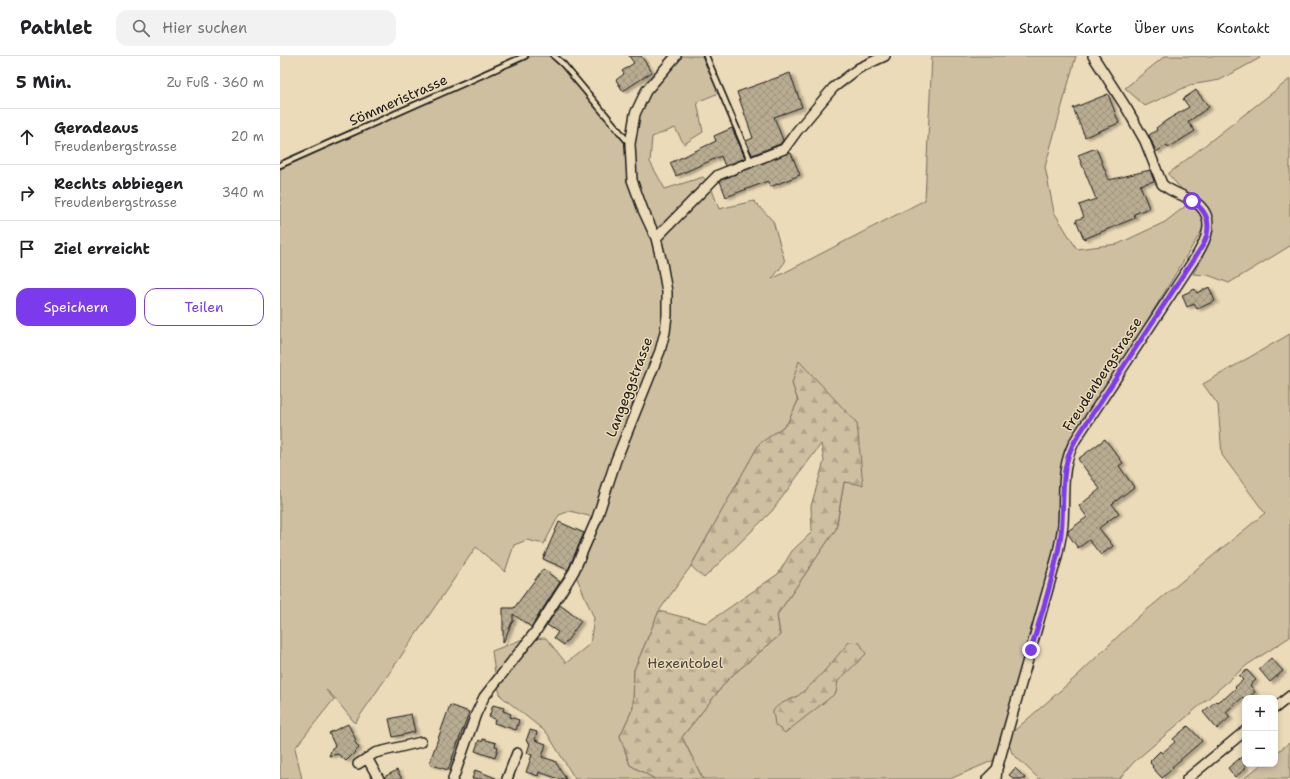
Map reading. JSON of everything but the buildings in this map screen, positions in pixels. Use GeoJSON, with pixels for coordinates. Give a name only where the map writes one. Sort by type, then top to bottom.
{"type":"FeatureCollection","features":[{"type":"Feature","properties":{"kind":"street","name":"Langeggstrasse"},"geometry":{"type":"LineString","coordinates":[[453,779],[476,714],[484,697],[536,631],[574,571],[597,518],[616,460],[660,350],[667,315],[667,292],[656,238],[632,180],[630,144],[635,114],[646,91],[676,56]]}},
{"type":"Feature","properties":{"kind":"street"},"geometry":{"type":"LineString","coordinates":[[656,238],[718,175],[784,149],[833,88],[860,68],[885,56]]}},
{"type":"Feature","properties":{"kind":"street","name":"Freudenbergstrasse"},"geometry":{"type":"LineString","coordinates":[[996,779],[997,769],[1057,558],[1063,524],[1065,471],[1068,454],[1076,439],[1197,255],[1206,238],[1208,230],[1207,218],[1200,207],[1162,184],[1145,141],[1127,109],[1093,56]]}},
{"type":"Feature","properties":{"kind":"street"},"geometry":{"type":"LineString","coordinates":[[1278,706],[1290,696]]}},
{"type":"Feature","properties":{"kind":"street"},"geometry":{"type":"LineString","coordinates":[[1187,779],[1242,733]]}},
{"type":"Feature","properties":{"kind":"street"},"geometry":{"type":"LineString","coordinates":[[358,764],[375,753],[421,742]]}},
{"type":"Feature","properties":{"kind":"street"},"geometry":{"type":"LineString","coordinates":[[507,779],[517,753]]}},
{"type":"Feature","properties":{"kind":"street"},"geometry":{"type":"LineString","coordinates":[[367,758],[379,779]]}},
{"type":"Feature","properties":{"kind":"street"},"geometry":{"type":"LineString","coordinates":[[988,779],[997,769]]}},
{"type":"Feature","properties":{"kind":"lane","name":"Sömmeristrasse"},"geometry":{"type":"LineString","coordinates":[[280,165],[525,56]]}},
{"type":"Feature","properties":{"kind":"lane"},"geometry":{"type":"LineString","coordinates":[[554,56],[563,64],[630,144]]}},
{"type":"Feature","properties":{"kind":"lane"},"geometry":{"type":"LineString","coordinates":[[706,56],[751,162]]}},
{"type":"Feature","properties":{"kind":"green space"},"geometry":{"type":"Polygon","coordinates":[[[532,56],[549,56],[555,59],[629,143],[635,114],[676,56],[706,56],[721,92],[697,102],[703,132],[684,144],[675,128],[652,137],[650,162],[665,189],[703,177],[710,184],[719,209],[754,201],[773,221],[785,262],[772,279],[925,200],[932,56],[1076,56],[1045,167],[1054,212],[1077,249],[1118,244],[1165,222],[1192,201],[1168,174],[1290,79],[1290,246],[1229,283],[1208,275],[1193,274],[1202,259],[1207,234],[1207,222],[1071,446],[1062,532],[1007,737],[1077,676],[1137,618],[1265,513],[1222,455],[1218,405],[1203,384],[1290,334],[1290,637],[1247,665],[1134,762],[1119,779],[1039,779],[1012,753],[1007,738],[999,758],[950,779],[703,779],[682,737],[729,678],[780,635],[777,615],[836,529],[844,482],[863,484],[792,383],[798,401],[787,424],[759,445],[691,566],[659,611],[634,670],[633,708],[620,736],[630,765],[655,779],[575,779],[547,733],[501,696],[496,681],[492,651],[523,639],[546,638],[566,663],[590,644],[594,618],[574,571],[596,518],[570,511],[559,515],[544,544],[527,540],[514,545],[505,572],[476,547],[355,723],[333,696],[326,690],[334,699],[295,748],[302,779],[280,779],[280,165],[532,56]]]}},
{"type":"Feature","properties":{"kind":"green space"},"geometry":{"type":"Polygon","coordinates":[[[1165,56],[1258,56],[1260,58],[1220,80],[1190,85],[1145,106],[1125,88],[1165,56]]]}},
{"type":"Feature","properties":{"kind":"green space","name":"Hexentobel"},"geometry":{"type":"Polygon","coordinates":[[[799,361],[857,423],[863,485],[844,482],[836,529],[777,615],[780,635],[729,678],[682,737],[703,779],[655,779],[630,765],[620,736],[633,708],[634,670],[659,611],[707,623],[778,574],[792,551],[812,532],[811,506],[824,461],[821,444],[772,511],[704,578],[691,566],[759,444],[787,424],[798,401],[792,383],[799,361]]]}},
{"type":"Feature","properties":{"kind":"green space"},"geometry":{"type":"Polygon","coordinates":[[[849,642],[860,643],[866,654],[838,681],[836,693],[785,733],[775,725],[773,711],[775,708],[796,697],[813,683],[849,642]]]}},
{"type":"Feature","properties":{"kind":"green space"},"geometry":{"type":"Polygon","coordinates":[[[1289,743],[1290,744],[1290,779],[1243,779],[1258,767],[1278,767],[1278,752],[1289,743]]]}},
{"type":"Feature","properties":{"kind":"route"},"geometry":{"type":"LineString","coordinates":[[1031,650],[1057,558],[1063,524],[1066,459],[1071,446],[1203,245],[1208,230],[1207,218],[1203,210],[1192,201]]}}]}
